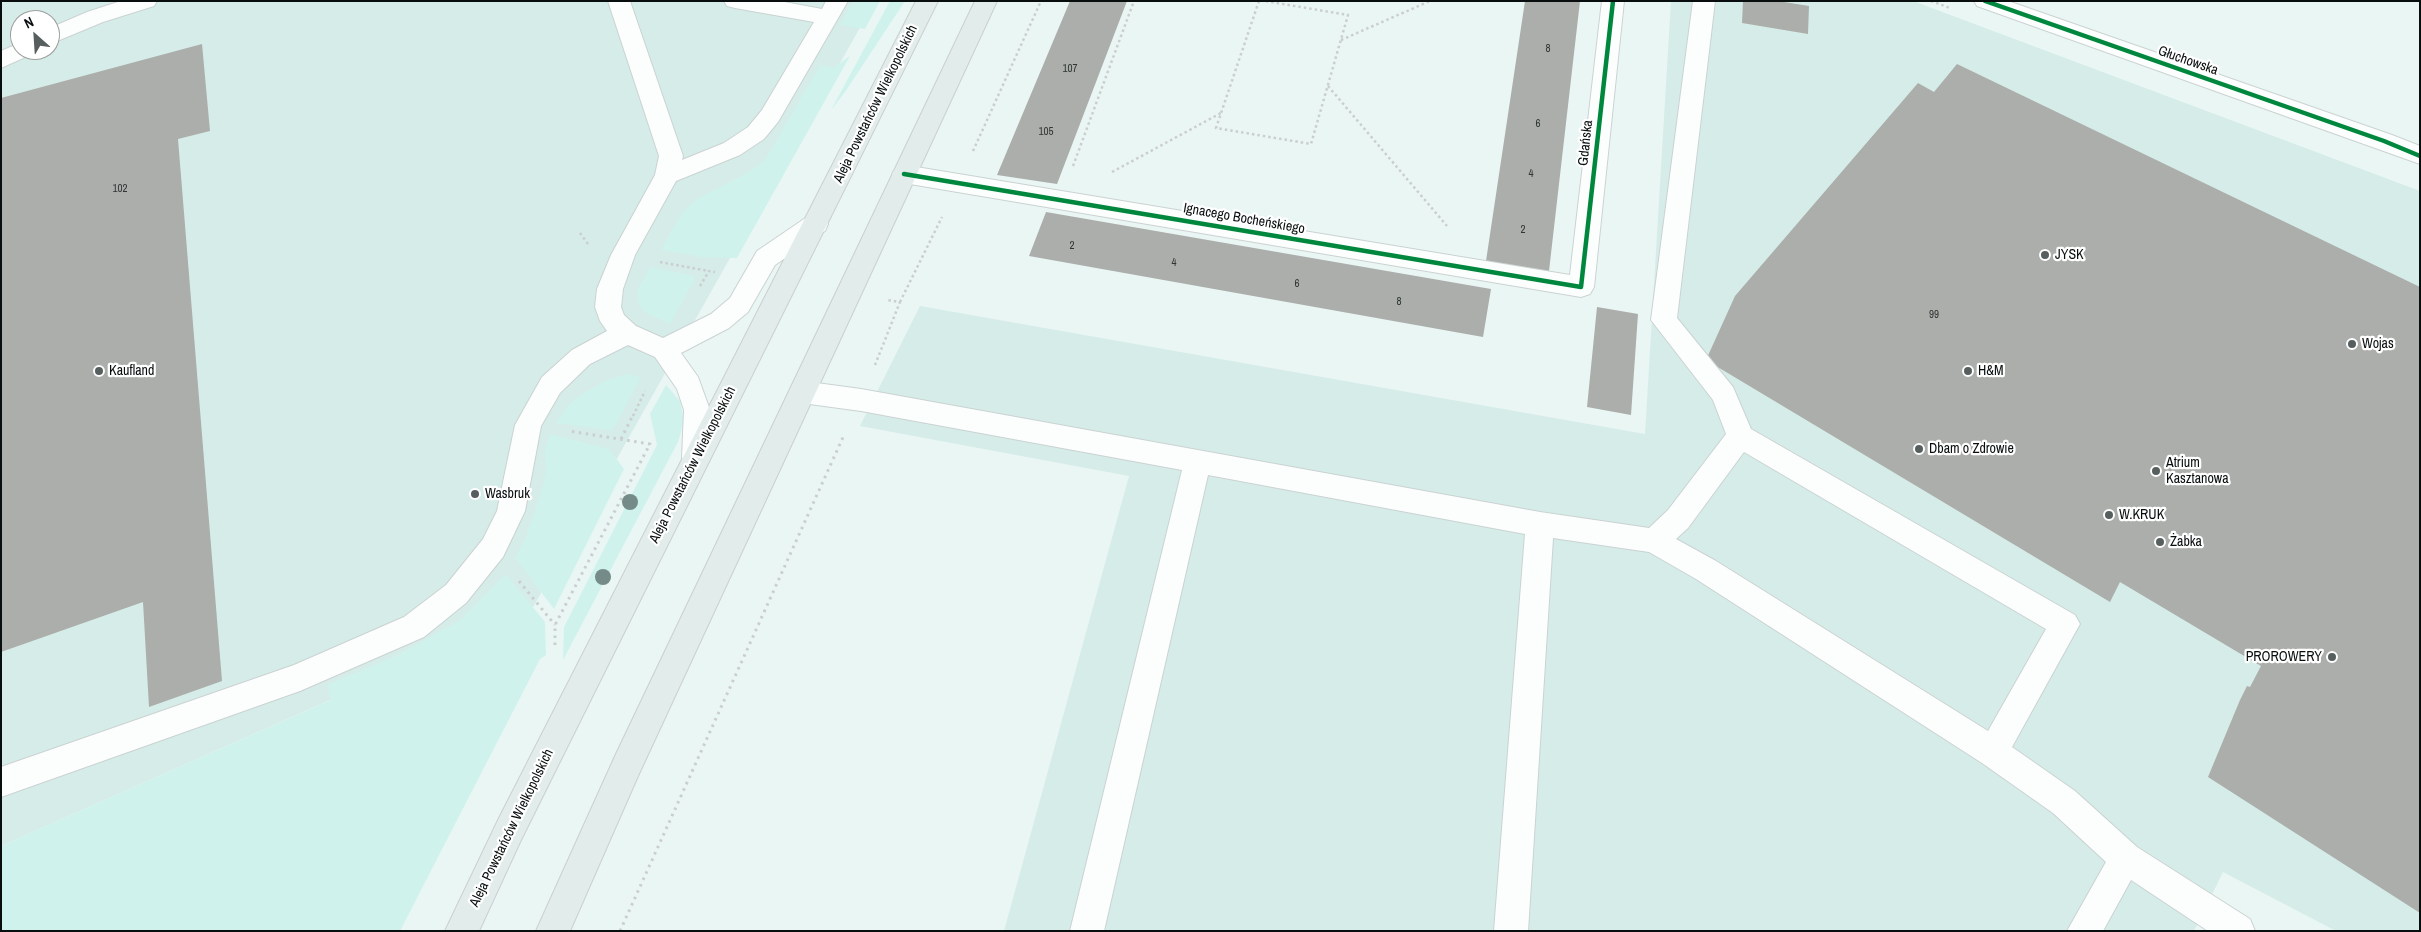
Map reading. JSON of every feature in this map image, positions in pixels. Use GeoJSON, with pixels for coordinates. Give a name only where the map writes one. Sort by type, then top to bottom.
{"type":"FeatureCollection","features":[{"type":"Feature","properties":{"kind":"main road","name":"Aleja Powstańców Wielkopolskich"},"geometry":{"type":"LineString","coordinates":[[462,931],[510,829],[927,1]]}},
{"type":"Feature","properties":{"kind":"main road"},"geometry":{"type":"LineString","coordinates":[[553,931],[627,765],[986,1]]}},
{"type":"Feature","properties":{"kind":"street"},"geometry":{"type":"LineString","coordinates":[[60,33],[95,17],[146,1]]}},
{"type":"Feature","properties":{"kind":"street"},"geometry":{"type":"LineString","coordinates":[[619,1],[670,148],[670,164],[667,175],[623,255],[610,289],[608,307],[613,321],[627,333],[664,350],[689,386],[697,410],[696,458]]}},
{"type":"Feature","properties":{"kind":"street"},"geometry":{"type":"LineString","coordinates":[[667,175],[732,149],[756,133],[770,116],[833,9],[735,1]]}},
{"type":"Feature","properties":{"kind":"street","name":"Gdańska"},"geometry":{"type":"LineString","coordinates":[[1581,287],[1613,1]]}},
{"type":"Feature","properties":{"kind":"street"},"geometry":{"type":"LineString","coordinates":[[1704,1],[1664,320],[1724,395],[1740,436],[2065,624],[1993,752]]}},
{"type":"Feature","properties":{"kind":"street","name":"Głuchowska"},"geometry":{"type":"LineString","coordinates":[[1985,1],[2384,141],[2420,156]]}},
{"type":"Feature","properties":{"kind":"street","name":"Głuchowska"},"geometry":{"type":"LineString","coordinates":[[2384,141],[2420,151]]}},
{"type":"Feature","properties":{"kind":"street","name":"Ignacego Bocheńskiego"},"geometry":{"type":"LineString","coordinates":[[904,174],[1581,287]]}},
{"type":"Feature","properties":{"kind":"street"},"geometry":{"type":"LineString","coordinates":[[664,350],[720,321],[740,305],[766,258],[816,224]]}},
{"type":"Feature","properties":{"kind":"street"},"geometry":{"type":"LineString","coordinates":[[1,782],[300,677],[414,627],[456,594],[493,548],[511,511],[528,425],[543,396],[566,370],[589,352],[627,333]]}},
{"type":"Feature","properties":{"kind":"street"},"geometry":{"type":"LineString","coordinates":[[802,392],[861,400],[1540,524],[1618,534],[1654,541],[1706,570],[1993,752],[2064,802],[2126,858],[2238,931]]}},
{"type":"Feature","properties":{"kind":"street"},"geometry":{"type":"LineString","coordinates":[[1654,541],[1678,518],[1740,436]]}},
{"type":"Feature","properties":{"kind":"street"},"geometry":{"type":"LineString","coordinates":[[1087,931],[1192,480],[1199,463]]}},
{"type":"Feature","properties":{"kind":"street"},"geometry":{"type":"LineString","coordinates":[[1511,931],[1540,524]]}},
{"type":"Feature","properties":{"kind":"street"},"geometry":{"type":"LineString","coordinates":[[2084,931],[2126,858]]}},
{"type":"Feature","properties":{"kind":"path"},"geometry":{"type":"LineString","coordinates":[[1061,199],[1134,1]]}},
{"type":"Feature","properties":{"kind":"path"},"geometry":{"type":"LineString","coordinates":[[1259,1],[1216,128],[1311,144],[1348,15],[1265,1]]}},
{"type":"Feature","properties":{"kind":"path"},"geometry":{"type":"LineString","coordinates":[[1341,40],[1430,1]]}},
{"type":"Feature","properties":{"kind":"path"},"geometry":{"type":"LineString","coordinates":[[1328,86],[1484,271]]}},
{"type":"Feature","properties":{"kind":"path"},"geometry":{"type":"LineString","coordinates":[[1061,199],[1221,113]]}},
{"type":"Feature","properties":{"kind":"path"},"geometry":{"type":"LineString","coordinates":[[528,425],[650,444],[555,625],[556,655]]}},
{"type":"Feature","properties":{"kind":"path"},"geometry":{"type":"LineString","coordinates":[[493,548],[555,625]]}},
{"type":"Feature","properties":{"kind":"shaded area"},"geometry":{"type":"Polygon","coordinates":[[[10,1],[875,1],[505,657],[441,651],[1,846],[1,3],[10,1]]]}},
{"type":"Feature","properties":{"kind":"shaded area"},"geometry":{"type":"Polygon","coordinates":[[[1671,1],[1913,1],[2420,191],[2420,931],[2336,931],[2223,872],[2194,931],[1004,931],[1129,476],[860,426],[920,306],[1645,434],[1671,1]]]}},
{"type":"Feature","properties":{"kind":"green space"},"geometry":{"type":"Polygon","coordinates":[[[853,1],[880,1],[865,29],[840,25],[853,1]]]}},
{"type":"Feature","properties":{"kind":"green space"},"geometry":{"type":"Polygon","coordinates":[[[890,1],[905,1],[831,110],[890,1]]]}},
{"type":"Feature","properties":{"kind":"green space"},"geometry":{"type":"Polygon","coordinates":[[[850,56],[737,258],[702,257],[661,250],[682,212],[697,199],[749,172],[765,160],[820,65],[833,68],[850,56]]]}},
{"type":"Feature","properties":{"kind":"green space"},"geometry":{"type":"Polygon","coordinates":[[[650,267],[694,276],[695,279],[670,324],[644,312],[638,300],[638,288],[650,267]]]}},
{"type":"Feature","properties":{"kind":"green space"},"geometry":{"type":"Polygon","coordinates":[[[627,374],[641,377],[616,425],[611,430],[556,423],[566,407],[582,394],[605,381],[627,374]]]}},
{"type":"Feature","properties":{"kind":"green space"},"geometry":{"type":"Polygon","coordinates":[[[666,385],[680,401],[684,421],[678,442],[563,660],[564,627],[657,445],[650,414],[666,385]]]}},
{"type":"Feature","properties":{"kind":"green space"},"geometry":{"type":"Polygon","coordinates":[[[550,434],[609,449],[624,469],[554,609],[515,558],[526,537],[541,492],[546,473],[545,450],[550,434]]]}},
{"type":"Feature","properties":{"kind":"green space"},"geometry":{"type":"Polygon","coordinates":[[[506,574],[545,622],[546,655],[540,659],[400,931],[1,931],[1,846],[331,700],[327,685],[400,654],[460,620],[506,574]]]}},
{"type":"Feature","properties":{"kind":"building"},"geometry":{"type":"Polygon","coordinates":[[[1070,1],[1127,1],[1057,184],[997,175],[1070,1]]]}},
{"type":"Feature","properties":{"kind":"building"},"geometry":{"type":"Polygon","coordinates":[[[1525,1],[1580,1],[1549,271],[1486,261],[1525,1]]]}},
{"type":"Feature","properties":{"kind":"building"},"geometry":{"type":"Polygon","coordinates":[[[1743,1],[1778,1],[1809,6],[1808,34],[1742,23],[1743,1]]]}},
{"type":"Feature","properties":{"kind":"building","name":"Kaufland"},"geometry":{"type":"Polygon","coordinates":[[[202,44],[210,131],[178,139],[222,681],[149,707],[143,602],[1,652],[1,98],[202,44]]]}},
{"type":"Feature","properties":{"kind":"building","name":"Atrium Kasztanowa"},"geometry":{"type":"Polygon","coordinates":[[[1957,64],[2420,287],[2420,913],[2208,777],[2240,700],[2247,686],[2250,687],[2261,666],[2120,582],[2110,602],[1706,360],[1735,296],[1918,83],[1934,92],[1957,64]]]}},
{"type":"Feature","properties":{"kind":"building"},"geometry":{"type":"Polygon","coordinates":[[[1046,212],[1491,289],[1483,337],[1029,256],[1046,212]]]}},
{"type":"Feature","properties":{"kind":"building"},"geometry":{"type":"Polygon","coordinates":[[[1597,307],[1638,314],[1631,415],[1587,407],[1597,307]]]}},
{"type":"Feature","properties":{"kind":"cycle path"},"geometry":{"type":"LineString","coordinates":[[904,174],[1581,287],[1613,1]]}},
{"type":"Feature","properties":{"kind":"cycle path"},"geometry":{"type":"LineString","coordinates":[[1985,1],[2384,141],[2420,156]]}},
{"type":"Feature","properties":{"kind":"place","name":"JYSK"},"geometry":{"type":"Point","coordinates":[2045,255]}},
{"type":"Feature","properties":{"kind":"place","name":"Wojas"},"geometry":{"type":"Point","coordinates":[2352,344]}},
{"type":"Feature","properties":{"kind":"place","name":"Kaufland"},"geometry":{"type":"Point","coordinates":[99,371]}},
{"type":"Feature","properties":{"kind":"place","name":"H&M"},"geometry":{"type":"Point","coordinates":[1968,371]}},
{"type":"Feature","properties":{"kind":"place","name":"Dbam o Zdrowie"},"geometry":{"type":"Point","coordinates":[1919,449]}},
{"type":"Feature","properties":{"kind":"place","name":"Atrium Kasztanowa"},"geometry":{"type":"Point","coordinates":[2156,471]}},
{"type":"Feature","properties":{"kind":"place","name":"Wasbruk"},"geometry":{"type":"Point","coordinates":[475,494]}},
{"type":"Feature","properties":{"kind":"place","name":"W.KRUK"},"geometry":{"type":"Point","coordinates":[2109,515]}},
{"type":"Feature","properties":{"kind":"place","name":"Żabka"},"geometry":{"type":"Point","coordinates":[2160,542]}},
{"type":"Feature","properties":{"kind":"place","name":"PROROWERY"},"geometry":{"type":"Point","coordinates":[2332,657]}}]}
